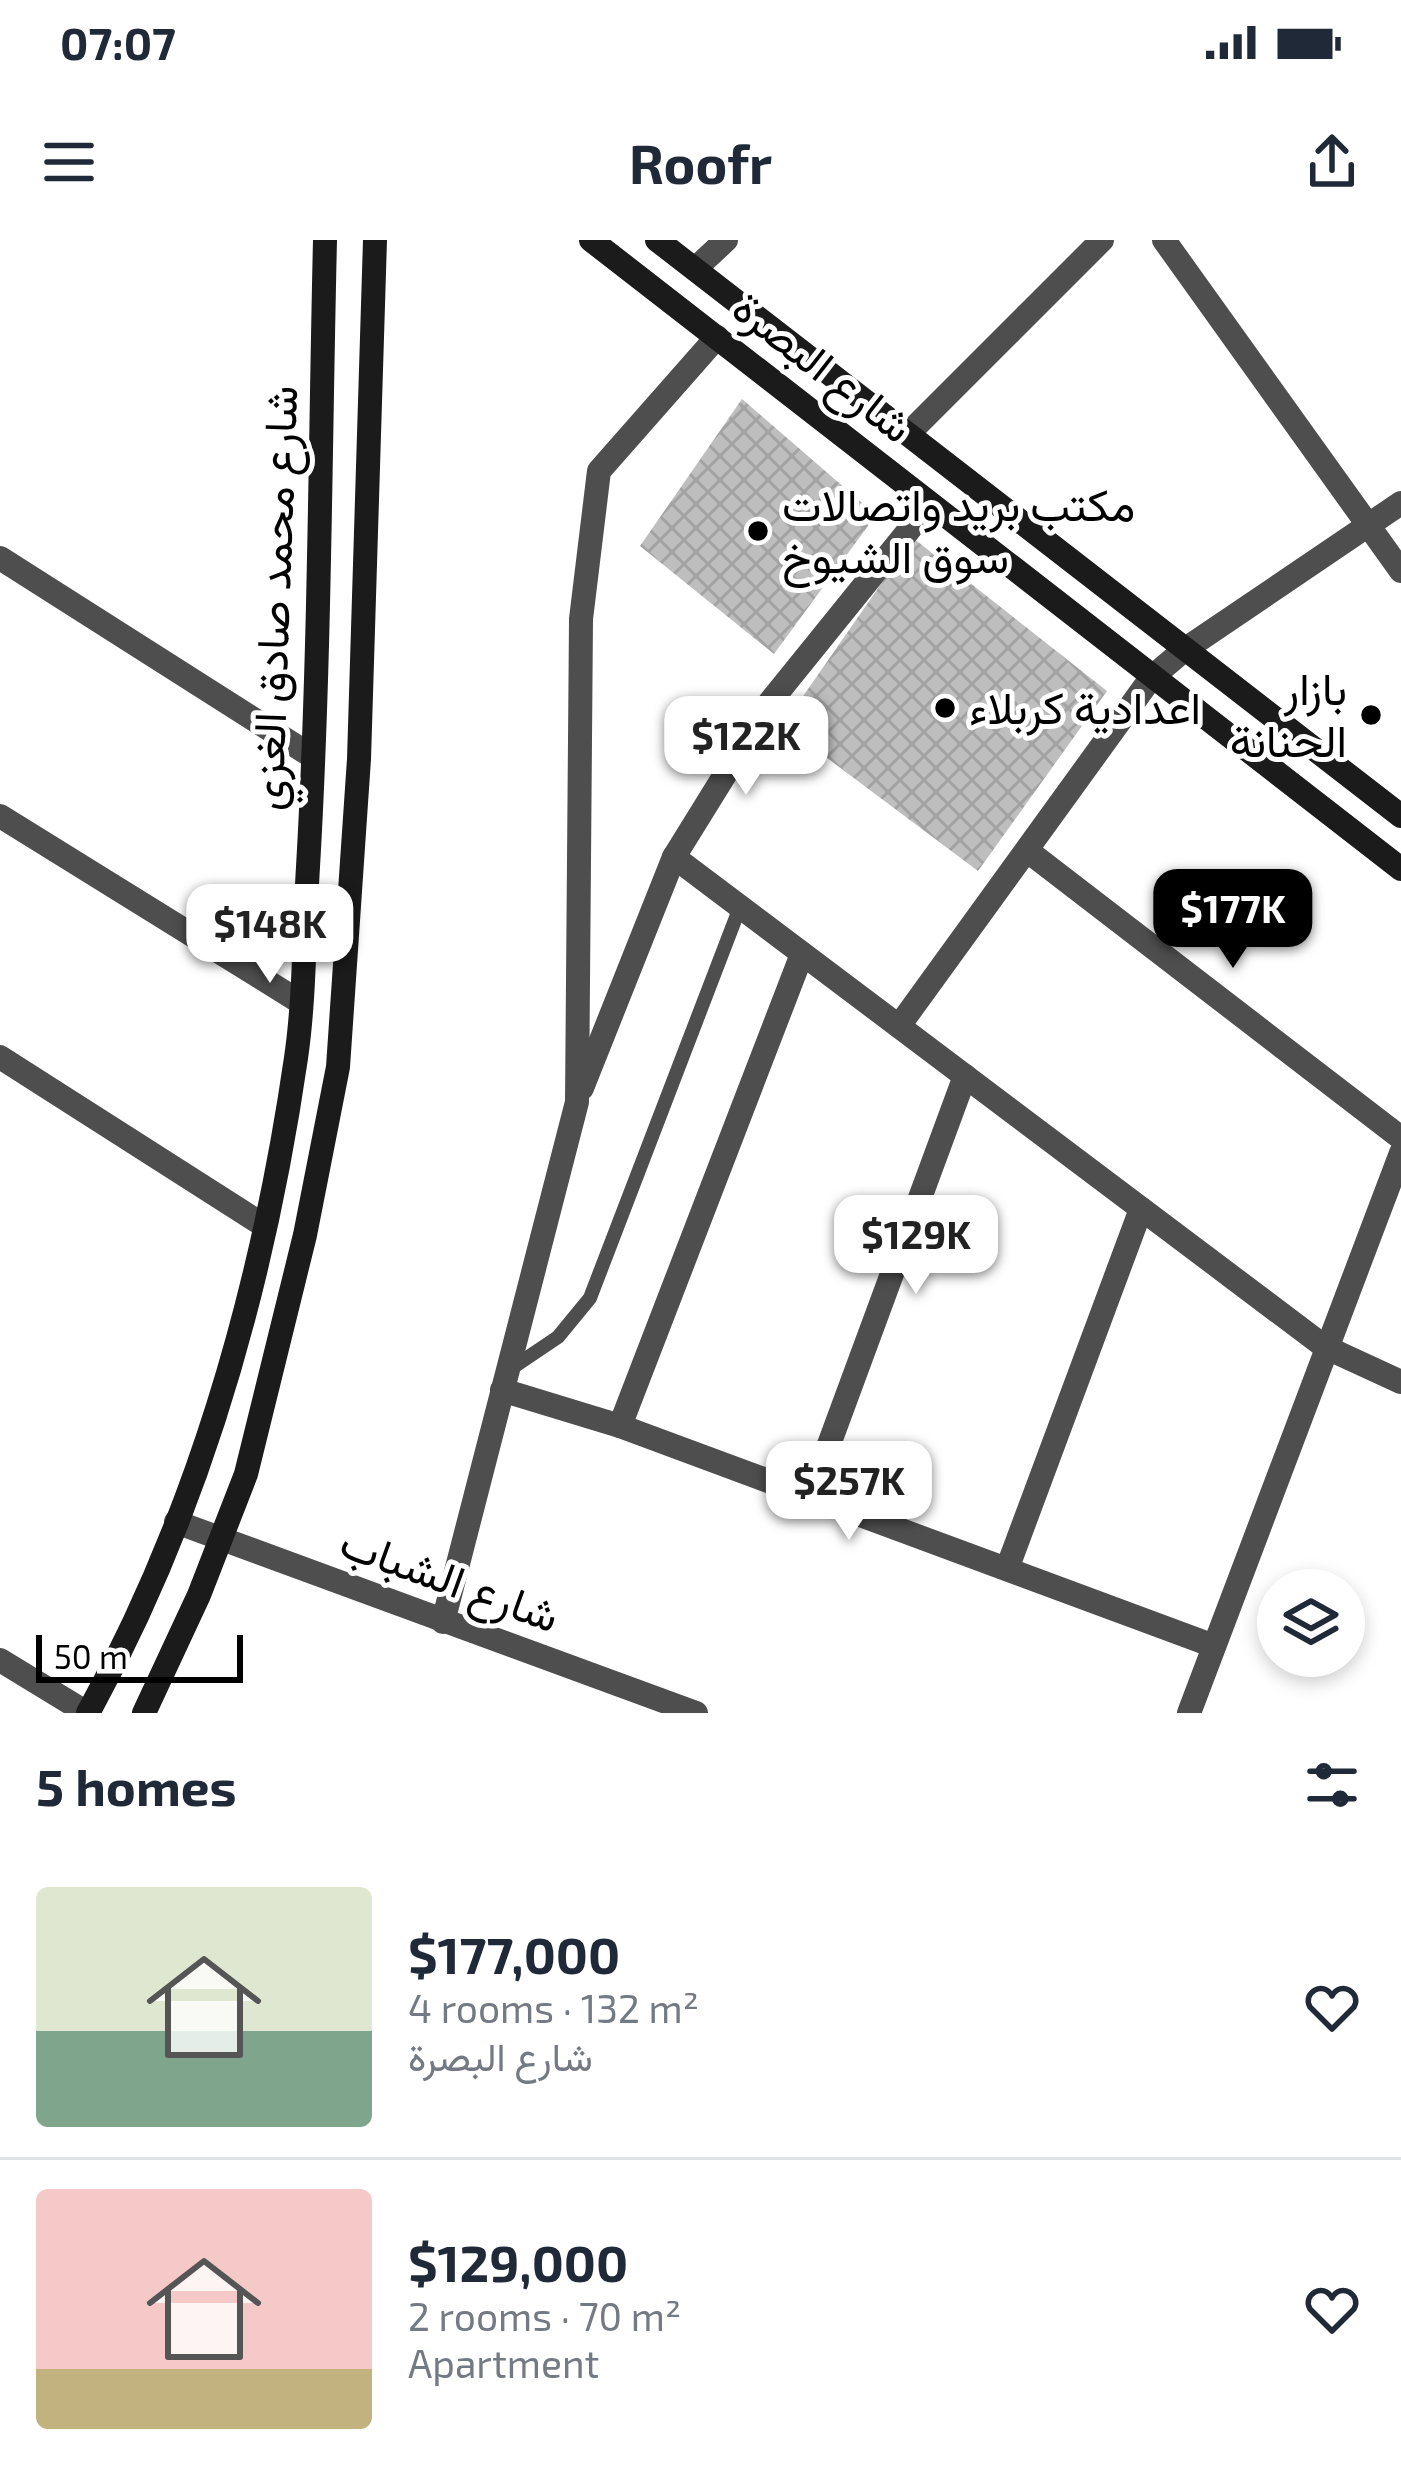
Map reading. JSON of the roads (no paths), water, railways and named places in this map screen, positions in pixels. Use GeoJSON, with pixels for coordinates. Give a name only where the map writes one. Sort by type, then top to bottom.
{"type":"FeatureCollection","features":[{"type":"Feature","properties":{"kind":"main road","name":"شارع محمد صادق الغزي"},"geometry":{"type":"LineString","coordinates":[[88,1713],[134,1630],[211,1435],[263,1225],[296,1055],[313,757],[325,240]]}},
{"type":"Feature","properties":{"kind":"main road","name":"شارع محمد صادق الغزي"},"geometry":{"type":"LineString","coordinates":[[144,1713],[246,1474],[305,1235],[338,1066],[359,759],[375,240]]}},
{"type":"Feature","properties":{"kind":"main road","name":"شارع البصرة"},"geometry":{"type":"LineString","coordinates":[[591,240],[1401,869]]}},
{"type":"Feature","properties":{"kind":"main road","name":"شارع البصرة"},"geometry":{"type":"LineString","coordinates":[[657,240],[1401,816]]}},
{"type":"Feature","properties":{"kind":"street"},"geometry":{"type":"LineString","coordinates":[[695,269],[725,240]]}},
{"type":"Feature","properties":{"kind":"street"},"geometry":{"type":"LineString","coordinates":[[908,434],[1102,240]]}},
{"type":"Feature","properties":{"kind":"street"},"geometry":{"type":"LineString","coordinates":[[1164,240],[1401,571]]}},
{"type":"Feature","properties":{"kind":"street"},"geometry":{"type":"LineString","coordinates":[[577,1102],[581,619],[599,471],[717,337]]}},
{"type":"Feature","properties":{"kind":"street"},"geometry":{"type":"LineString","coordinates":[[899,1027],[1151,678],[1184,650],[1401,503]]}},
{"type":"Feature","properties":{"kind":"street"},"geometry":{"type":"LineString","coordinates":[[443,1622],[577,1102],[674,857],[770,702],[930,504]]}},
{"type":"Feature","properties":{"kind":"street"},"geometry":{"type":"LineString","coordinates":[[0,558],[313,757]]}},
{"type":"Feature","properties":{"kind":"street"},"geometry":{"type":"LineString","coordinates":[[0,816],[300,1001]]}},
{"type":"Feature","properties":{"kind":"street"},"geometry":{"type":"LineString","coordinates":[[1029,852],[1401,1138]]}},
{"type":"Feature","properties":{"kind":"street"},"geometry":{"type":"LineString","coordinates":[[674,857],[1325,1347],[1401,1382]]}},
{"type":"Feature","properties":{"kind":"street"},"geometry":{"type":"LineString","coordinates":[[620,1426],[802,954]]}},
{"type":"Feature","properties":{"kind":"street"},"geometry":{"type":"LineString","coordinates":[[0,1058],[263,1225]]}},
{"type":"Feature","properties":{"kind":"street"},"geometry":{"type":"LineString","coordinates":[[810,1496],[965,1076]]}},
{"type":"Feature","properties":{"kind":"street"},"geometry":{"type":"LineString","coordinates":[[1189,1713],[1401,1153]]}},
{"type":"Feature","properties":{"kind":"street"},"geometry":{"type":"LineString","coordinates":[[1007,1569],[1142,1209]]}},
{"type":"Feature","properties":{"kind":"street"},"geometry":{"type":"LineString","coordinates":[[505,1381],[1214,1646]]}},
{"type":"Feature","properties":{"kind":"street","name":"شارع الشباب"},"geometry":{"type":"LineString","coordinates":[[176,1522],[696,1713]]}},
{"type":"Feature","properties":{"kind":"street"},"geometry":{"type":"LineString","coordinates":[[0,1660],[88,1713]]}},
{"type":"Feature","properties":{"kind":"lane"},"geometry":{"type":"LineString","coordinates":[[505,1381],[558,1337],[590,1298],[740,907]]}},
{"type":"Feature","properties":{"kind":"place","name":"مكتب بريد واتصالات سوق الشيوخ"},"geometry":{"type":"Point","coordinates":[758,531]}},
{"type":"Feature","properties":{"kind":"place","name":"اعدادية كربلاء"},"geometry":{"type":"Point","coordinates":[945,708]}},
{"type":"Feature","properties":{"kind":"place","name":"بازار الحنانة"},"geometry":{"type":"Point","coordinates":[1371,715]}}]}
